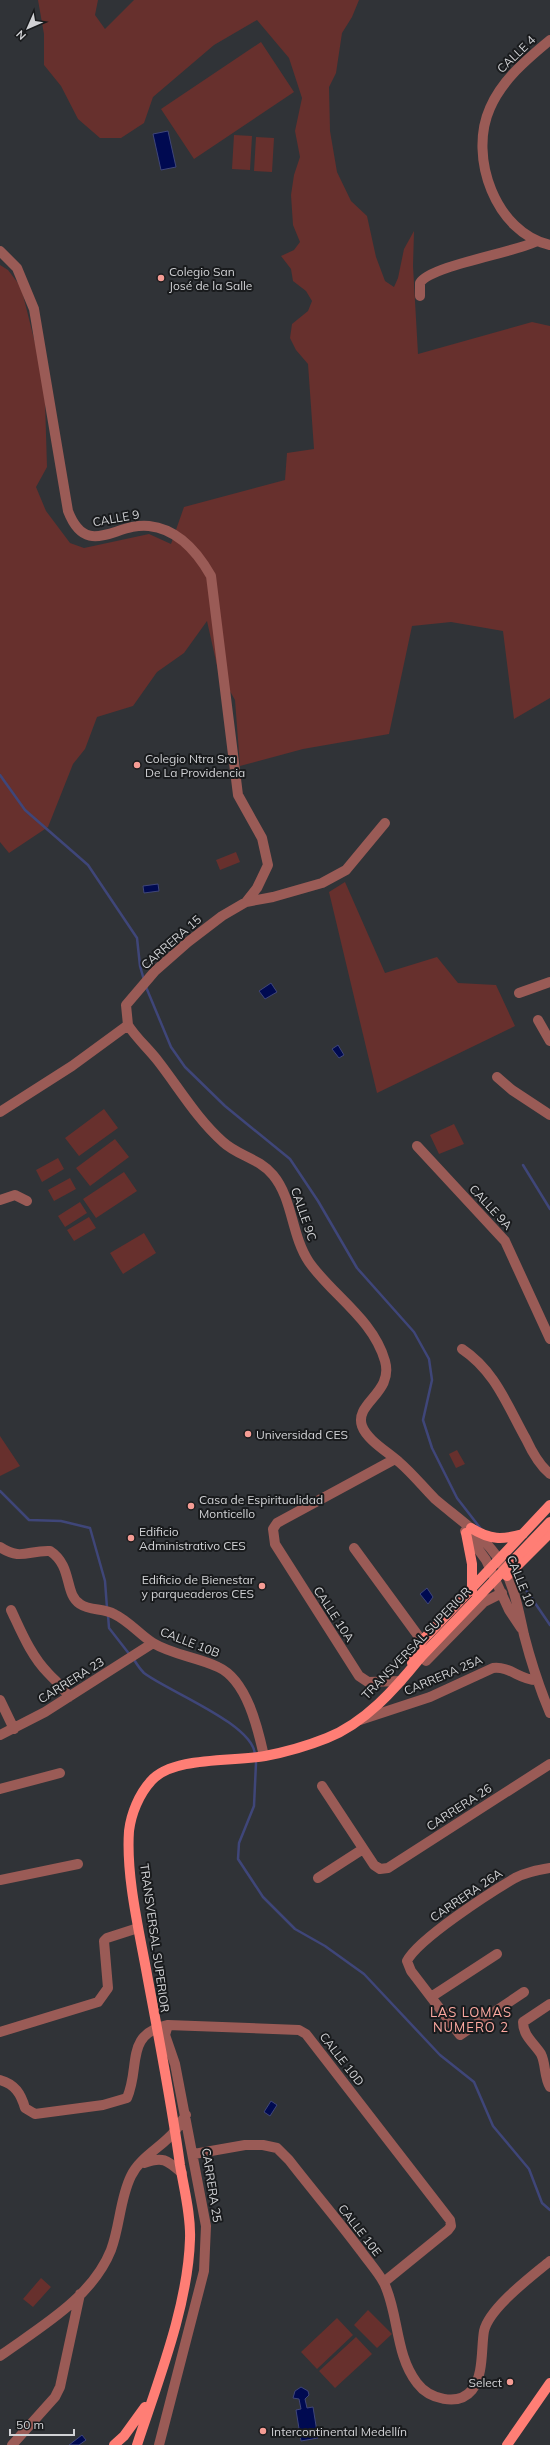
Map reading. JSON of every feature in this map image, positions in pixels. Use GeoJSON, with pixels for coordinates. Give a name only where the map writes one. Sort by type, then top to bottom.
{"type":"FeatureCollection","features":[{"type":"Feature","properties":{"kind":"main road"},"geometry":{"type":"LineString","coordinates":[[403,1678],[422,1641],[472,1591],[522,1534],[550,1505]]}},
{"type":"Feature","properties":{"kind":"main road","name":"TRANSVERSAL SUPERIOR"},"geometry":{"type":"LineString","coordinates":[[137,2445],[156,2389],[187,2276],[190,2236],[175,2131],[138,1928],[131,1871],[129,1831],[133,1814],[140,1796],[152,1780],[165,1770],[197,1763],[258,1757],[300,1748],[330,1737],[360,1720],[423,1660],[550,1522]]}},
{"type":"Feature","properties":{"kind":"main road"},"geometry":{"type":"LineString","coordinates":[[472,1591],[472,1564],[469,1530],[492,1538],[501,1539],[522,1534]]}},
{"type":"Feature","properties":{"kind":"main road"},"geometry":{"type":"LineString","coordinates":[[508,1576],[550,1533]]}},
{"type":"Feature","properties":{"kind":"main road"},"geometry":{"type":"LineString","coordinates":[[507,2445],[550,2383]]}},
{"type":"Feature","properties":{"kind":"main road"},"geometry":{"type":"LineString","coordinates":[[114,2445],[139,2417],[156,2389]]}},
{"type":"Feature","properties":{"kind":"street","name":"CALLE 4"},"geometry":{"type":"LineString","coordinates":[[550,40],[506,81],[490,109],[482,140],[484,170],[498,202],[514,225],[535,242],[550,245]]}},
{"type":"Feature","properties":{"kind":"street"},"geometry":{"type":"LineString","coordinates":[[420,296],[420,283],[426,277],[461,264],[512,251],[535,242]]}},
{"type":"Feature","properties":{"kind":"street","name":"CALLE 9"},"geometry":{"type":"LineString","coordinates":[[0,251],[17,268],[34,309],[43,352],[68,511],[76,526],[88,536],[96,537],[138,526],[150,526],[169,532],[186,543],[200,556],[211,576],[238,795],[262,838],[268,865],[257,888],[246,902]]}},
{"type":"Feature","properties":{"kind":"street","name":"CARRERA 15"},"geometry":{"type":"LineString","coordinates":[[128,1024],[126,1006],[140,987],[155,971],[188,942],[222,916],[246,902],[273,897],[328,880],[346,870],[385,823]]}},
{"type":"Feature","properties":{"kind":"street"},"geometry":{"type":"LineString","coordinates":[[519,993],[550,982]]}},
{"type":"Feature","properties":{"kind":"street"},"geometry":{"type":"LineString","coordinates":[[538,1020],[550,1041]]}},
{"type":"Feature","properties":{"kind":"street"},"geometry":{"type":"LineString","coordinates":[[0,1112],[78,1062],[128,1024]]}},
{"type":"Feature","properties":{"kind":"street","name":"CALLE 9C"},"geometry":{"type":"LineString","coordinates":[[128,1024],[206,1127],[225,1145],[250,1157],[273,1175],[281,1187],[301,1248],[319,1274],[354,1310],[376,1342],[385,1361],[386,1375],[384,1385],[366,1407],[361,1417],[362,1426]]}},
{"type":"Feature","properties":{"kind":"street"},"geometry":{"type":"LineString","coordinates":[[497,1077],[512,1090],[550,1115]]}},
{"type":"Feature","properties":{"kind":"street","name":"CALLE 9A"},"geometry":{"type":"LineString","coordinates":[[417,1146],[505,1241],[550,1340]]}},
{"type":"Feature","properties":{"kind":"street"},"geometry":{"type":"LineString","coordinates":[[0,1200],[15,1195],[27,1201]]}},
{"type":"Feature","properties":{"kind":"street"},"geometry":{"type":"LineString","coordinates":[[462,1349],[477,1359],[489,1371],[543,1469],[550,1474]]}},
{"type":"Feature","properties":{"kind":"street","name":"CALLE 10"},"geometry":{"type":"LineString","coordinates":[[362,1426],[367,1434],[396,1459],[500,1560],[508,1576],[520,1612],[536,1680],[550,1713]]}},
{"type":"Feature","properties":{"kind":"street","name":"CALLE 10A"},"geometry":{"type":"LineString","coordinates":[[396,1459],[274,1526],[275,1544],[359,1676],[368,1682],[403,1678]]}},
{"type":"Feature","properties":{"kind":"street","name":"CALLE 10"},"geometry":{"type":"LineString","coordinates":[[469,1530],[491,1569],[509,1610],[524,1633]]}},
{"type":"Feature","properties":{"kind":"street","name":"CALLE 10B"},"geometry":{"type":"LineString","coordinates":[[0,1547],[10,1554],[21,1556],[50,1551],[59,1556],[64,1563],[73,1597],[79,1604],[114,1613],[153,1643],[183,1656],[220,1668],[235,1683],[252,1708],[258,1757]]}},
{"type":"Feature","properties":{"kind":"street"},"geometry":{"type":"LineString","coordinates":[[354,1548],[422,1641]]}},
{"type":"Feature","properties":{"kind":"street"},"geometry":{"type":"LineString","coordinates":[[423,1660],[484,1602],[502,1593]]}},
{"type":"Feature","properties":{"kind":"street"},"geometry":{"type":"LineString","coordinates":[[10,1610],[34,1654],[48,1674],[60,1683],[69,1697]]}},
{"type":"Feature","properties":{"kind":"street"},"geometry":{"type":"LineString","coordinates":[[416,1631],[436,1627]]}},
{"type":"Feature","properties":{"kind":"street","name":"CARRERA 23"},"geometry":{"type":"LineString","coordinates":[[1,1732],[14,1729],[69,1697],[153,1643]]}},
{"type":"Feature","properties":{"kind":"street","name":"CARRERA 25A"},"geometry":{"type":"LineString","coordinates":[[360,1720],[430,1697],[493,1668],[502,1667],[528,1680],[536,1680]]}},
{"type":"Feature","properties":{"kind":"street"},"geometry":{"type":"LineString","coordinates":[[0,1700],[14,1729]]}},
{"type":"Feature","properties":{"kind":"street","name":"CARRERA 26"},"geometry":{"type":"LineString","coordinates":[[363,1849],[380,1870],[388,1868],[550,1764]]}},
{"type":"Feature","properties":{"kind":"street"},"geometry":{"type":"LineString","coordinates":[[0,1789],[60,1773]]}},
{"type":"Feature","properties":{"kind":"street"},"geometry":{"type":"LineString","coordinates":[[318,1878],[363,1849],[322,1786]]}},
{"type":"Feature","properties":{"kind":"street"},"geometry":{"type":"LineString","coordinates":[[0,1880],[78,1864]]}},
{"type":"Feature","properties":{"kind":"street","name":"CARRERA 26A"},"geometry":{"type":"LineString","coordinates":[[431,1997],[410,1971],[407,1961],[412,1951],[427,1938],[516,1877],[550,1868]]}},
{"type":"Feature","properties":{"kind":"street"},"geometry":{"type":"LineString","coordinates":[[0,2032],[98,2002],[108,1988],[104,1941],[107,1938],[138,1928]]}},
{"type":"Feature","properties":{"kind":"street"},"geometry":{"type":"LineString","coordinates":[[497,1954],[431,1997],[460,2035],[524,1992]]}},
{"type":"Feature","properties":{"kind":"street"},"geometry":{"type":"LineString","coordinates":[[550,2004],[523,2022],[523,2031],[541,2056],[545,2079],[550,2087]]}},
{"type":"Feature","properties":{"kind":"street","name":"CALLE 10D"},"geometry":{"type":"LineString","coordinates":[[156,2028],[168,2025],[291,2028],[306,2034],[450,2220],[451,2226],[448,2230],[384,2282]]}},
{"type":"Feature","properties":{"kind":"street","name":"CARRERA 25"},"geometry":{"type":"LineString","coordinates":[[158,2445],[204,2271],[206,2226],[186,2115],[175,2064],[165,2035],[168,2025]]}},
{"type":"Feature","properties":{"kind":"street"},"geometry":{"type":"LineString","coordinates":[[0,2080],[9,2082],[21,2095],[25,2108],[35,2114],[118,2102],[127,2098],[132,2087],[134,2057],[138,2045],[146,2033],[156,2028]]}},
{"type":"Feature","properties":{"kind":"street"},"geometry":{"type":"LineString","coordinates":[[0,2356],[60,2313],[80,2294],[108,2256],[131,2176],[138,2165],[175,2131],[186,2115]]}},
{"type":"Feature","properties":{"kind":"street","name":"CALLE 10E"},"geometry":{"type":"LineString","coordinates":[[194,2154],[245,2145],[277,2148],[290,2160],[384,2282],[395,2317],[404,2359],[417,2384],[433,2395],[448,2401],[466,2396],[476,2384],[484,2330],[489,2320],[499,2307],[550,2261]]}},
{"type":"Feature","properties":{"kind":"street"},"geometry":{"type":"LineString","coordinates":[[138,2165],[156,2158],[162,2159],[182,2173]]}},
{"type":"Feature","properties":{"kind":"street"},"geometry":{"type":"LineString","coordinates":[[12,2445],[55,2397],[60,2387],[80,2294]]}},
{"type":"Feature","properties":{"kind":"shaded area"},"geometry":{"type":"Polygon","coordinates":[[[38,0],[98,0],[95,15],[105,29],[134,0],[359,0],[352,17],[342,33],[336,73],[329,87],[330,131],[337,172],[351,201],[367,216],[376,257],[385,281],[394,287],[398,278],[404,249],[414,231],[413,266],[418,354],[532,322],[550,326],[550,698],[514,719],[503,631],[451,622],[412,626],[389,734],[303,749],[240,766],[235,700],[218,670],[207,621],[184,653],[157,672],[133,706],[97,717],[85,749],[73,764],[48,827],[9,853],[0,842],[0,265],[8,270],[21,287],[40,363],[45,401],[47,467],[36,487],[46,511],[70,543],[84,548],[149,534],[171,544],[184,507],[285,480],[287,453],[314,449],[308,364],[296,350],[290,338],[292,324],[308,311],[312,301],[306,291],[293,281],[291,269],[281,256],[294,250],[300,242],[293,225],[291,195],[294,175],[300,157],[295,131],[302,98],[289,58],[257,20],[214,45],[153,97],[144,123],[121,138],[100,138],[78,119],[61,86],[44,65],[44,34],[38,0]]]}},
{"type":"Feature","properties":{"kind":"shaded area"},"geometry":{"type":"Polygon","coordinates":[[[261,42],[294,92],[194,159],[161,109],[261,42]]]}},
{"type":"Feature","properties":{"kind":"shaded area"},"geometry":{"type":"Polygon","coordinates":[[[168,131],[176,167],[161,170],[153,134],[168,131]]]}},
{"type":"Feature","properties":{"kind":"shaded area"},"geometry":{"type":"Polygon","coordinates":[[[234,135],[252,136],[250,170],[232,169],[234,135]]]}},
{"type":"Feature","properties":{"kind":"shaded area"},"geometry":{"type":"Polygon","coordinates":[[[256,137],[274,138],[272,172],[254,171],[256,137]]]}},
{"type":"Feature","properties":{"kind":"shaded area"},"geometry":{"type":"Polygon","coordinates":[[[236,852],[240,862],[220,870],[216,860],[236,852]]]}},
{"type":"Feature","properties":{"kind":"shaded area"},"geometry":{"type":"Polygon","coordinates":[[[345,882],[385,973],[437,957],[458,983],[496,985],[515,1026],[377,1093],[329,892],[345,882]]]}},
{"type":"Feature","properties":{"kind":"shaded area"},"geometry":{"type":"Polygon","coordinates":[[[158,884],[159,891],[144,893],[143,886],[158,884]]]}},
{"type":"Feature","properties":{"kind":"shaded area"},"geometry":{"type":"Polygon","coordinates":[[[271,983],[277,992],[265,999],[259,991],[271,983]]]}},
{"type":"Feature","properties":{"kind":"shaded area"},"geometry":{"type":"Polygon","coordinates":[[[338,1045],[344,1055],[339,1058],[332,1049],[338,1045]]]}},
{"type":"Feature","properties":{"kind":"shaded area"},"geometry":{"type":"Polygon","coordinates":[[[104,1109],[118,1128],[79,1156],[65,1138],[104,1109]]]}},
{"type":"Feature","properties":{"kind":"shaded area"},"geometry":{"type":"Polygon","coordinates":[[[454,1124],[464,1144],[439,1154],[430,1135],[454,1124]]]}},
{"type":"Feature","properties":{"kind":"shaded area"},"geometry":{"type":"Polygon","coordinates":[[[115,1139],[129,1157],[90,1186],[76,1168],[115,1139]]]}},
{"type":"Feature","properties":{"kind":"shaded area"},"geometry":{"type":"Polygon","coordinates":[[[58,1158],[64,1169],[42,1182],[36,1170],[58,1158]]]}},
{"type":"Feature","properties":{"kind":"shaded area"},"geometry":{"type":"Polygon","coordinates":[[[124,1172],[137,1191],[96,1218],[83,1199],[124,1172]]]}},
{"type":"Feature","properties":{"kind":"shaded area"},"geometry":{"type":"Polygon","coordinates":[[[70,1178],[76,1189],[54,1201],[48,1190],[70,1178]]]}},
{"type":"Feature","properties":{"kind":"shaded area"},"geometry":{"type":"Polygon","coordinates":[[[80,1202],[87,1213],[65,1227],[58,1216],[80,1202]]]}},
{"type":"Feature","properties":{"kind":"shaded area"},"geometry":{"type":"Polygon","coordinates":[[[89,1217],[96,1228],[74,1241],[67,1230],[89,1217]]]}},
{"type":"Feature","properties":{"kind":"shaded area"},"geometry":{"type":"Polygon","coordinates":[[[144,1233],[156,1253],[123,1274],[110,1253],[144,1233]]]}},
{"type":"Feature","properties":{"kind":"shaded area"},"geometry":{"type":"Polygon","coordinates":[[[0,1436],[20,1466],[0,1476],[0,1436]]]}},
{"type":"Feature","properties":{"kind":"shaded area"},"geometry":{"type":"Polygon","coordinates":[[[457,1450],[465,1464],[456,1468],[449,1454],[457,1450]]]}},
{"type":"Feature","properties":{"kind":"shaded area"},"geometry":{"type":"Polygon","coordinates":[[[427,1588],[433,1597],[428,1604],[420,1594],[427,1588]]]}},
{"type":"Feature","properties":{"kind":"shaded area"},"geometry":{"type":"Polygon","coordinates":[[[271,2101],[277,2105],[270,2116],[264,2112],[271,2101]]]}},
{"type":"Feature","properties":{"kind":"shaded area"},"geometry":{"type":"Polygon","coordinates":[[[41,2278],[51,2287],[33,2307],[23,2299],[41,2278]]]}},
{"type":"Feature","properties":{"kind":"shaded area"},"geometry":{"type":"Polygon","coordinates":[[[368,2310],[392,2334],[377,2348],[354,2325],[368,2310]]]}},
{"type":"Feature","properties":{"kind":"shaded area"},"geometry":{"type":"Polygon","coordinates":[[[337,2318],[353,2335],[317,2369],[301,2352],[337,2318]]]}},
{"type":"Feature","properties":{"kind":"shaded area"},"geometry":{"type":"Polygon","coordinates":[[[356,2337],[372,2354],[335,2388],[319,2371],[356,2337]]]}},
{"type":"Feature","properties":{"kind":"shaded area"},"geometry":{"type":"Polygon","coordinates":[[[301,2387],[308,2391],[309,2395],[305,2399],[307,2408],[313,2407],[318,2438],[301,2441],[296,2410],[301,2409],[299,2399],[293,2398],[295,2391],[301,2387]]]}},
{"type":"Feature","properties":{"kind":"shaded area"},"geometry":{"type":"Polygon","coordinates":[[[82,2435],[86,2440],[79,2445],[69,2445],[82,2435]]]}},
{"type":"Feature","properties":{"kind":"waterway"},"geometry":{"type":"LineString","coordinates":[[0,775],[25,810],[88,865],[137,938],[140,966],[144,980]]}},
{"type":"Feature","properties":{"kind":"waterway"},"geometry":{"type":"LineString","coordinates":[[146,987],[171,1047],[185,1067],[225,1106],[290,1159],[318,1201],[357,1268],[414,1332],[429,1359],[432,1380],[423,1420],[432,1448],[457,1498],[481,1529]]}},
{"type":"Feature","properties":{"kind":"waterway"},"geometry":{"type":"LineString","coordinates":[[523,1165],[550,1209]]}},
{"type":"Feature","properties":{"kind":"waterway"},"geometry":{"type":"LineString","coordinates":[[0,1491],[29,1520],[61,1521],[90,1528],[105,1581],[107,1608]]}},
{"type":"Feature","properties":{"kind":"waterway"},"geometry":{"type":"LineString","coordinates":[[522,1584],[550,1625]]}},
{"type":"Feature","properties":{"kind":"waterway"},"geometry":{"type":"LineString","coordinates":[[108,1615],[109,1628],[130,1655]]}},
{"type":"Feature","properties":{"kind":"waterway"},"geometry":{"type":"LineString","coordinates":[[133,1658],[144,1673],[226,1720],[251,1743],[255,1755]]}},
{"type":"Feature","properties":{"kind":"waterway"},"geometry":{"type":"LineString","coordinates":[[256,1763],[254,1806],[239,1843],[238,1859],[263,1897],[295,1929],[325,1946],[364,1974],[440,2055],[474,2082],[493,2126],[529,2169],[542,2203],[550,2210]]}},
{"type":"Feature","properties":{"kind":"place","name":"Colegio San José de la Salle"},"geometry":{"type":"Point","coordinates":[161,278]}},
{"type":"Feature","properties":{"kind":"place","name":"Colegio Ntra Sra De La Providencia"},"geometry":{"type":"Point","coordinates":[137,765]}},
{"type":"Feature","properties":{"kind":"place","name":"Universidad CES"},"geometry":{"type":"Point","coordinates":[248,1434]}},
{"type":"Feature","properties":{"kind":"place","name":"Casa de Espiritualidad Monticello"},"geometry":{"type":"Point","coordinates":[191,1506]}},
{"type":"Feature","properties":{"kind":"place","name":"Edificio Administrativo CES"},"geometry":{"type":"Point","coordinates":[131,1538]}},
{"type":"Feature","properties":{"kind":"place","name":"Edificio de Bienestar y parqueaderos CES"},"geometry":{"type":"Point","coordinates":[262,1586]}},
{"type":"Feature","properties":{"kind":"place","name":"Select"},"geometry":{"type":"Point","coordinates":[510,2382]}},
{"type":"Feature","properties":{"kind":"place","name":"Intercontinental Medellín"},"geometry":{"type":"Point","coordinates":[263,2431]}},
{"type":"Feature","properties":{"kind":"district","name":"LAS LOMAS NUMERO 2"},"geometry":{"type":"Point","coordinates":[471,2020]}}]}
